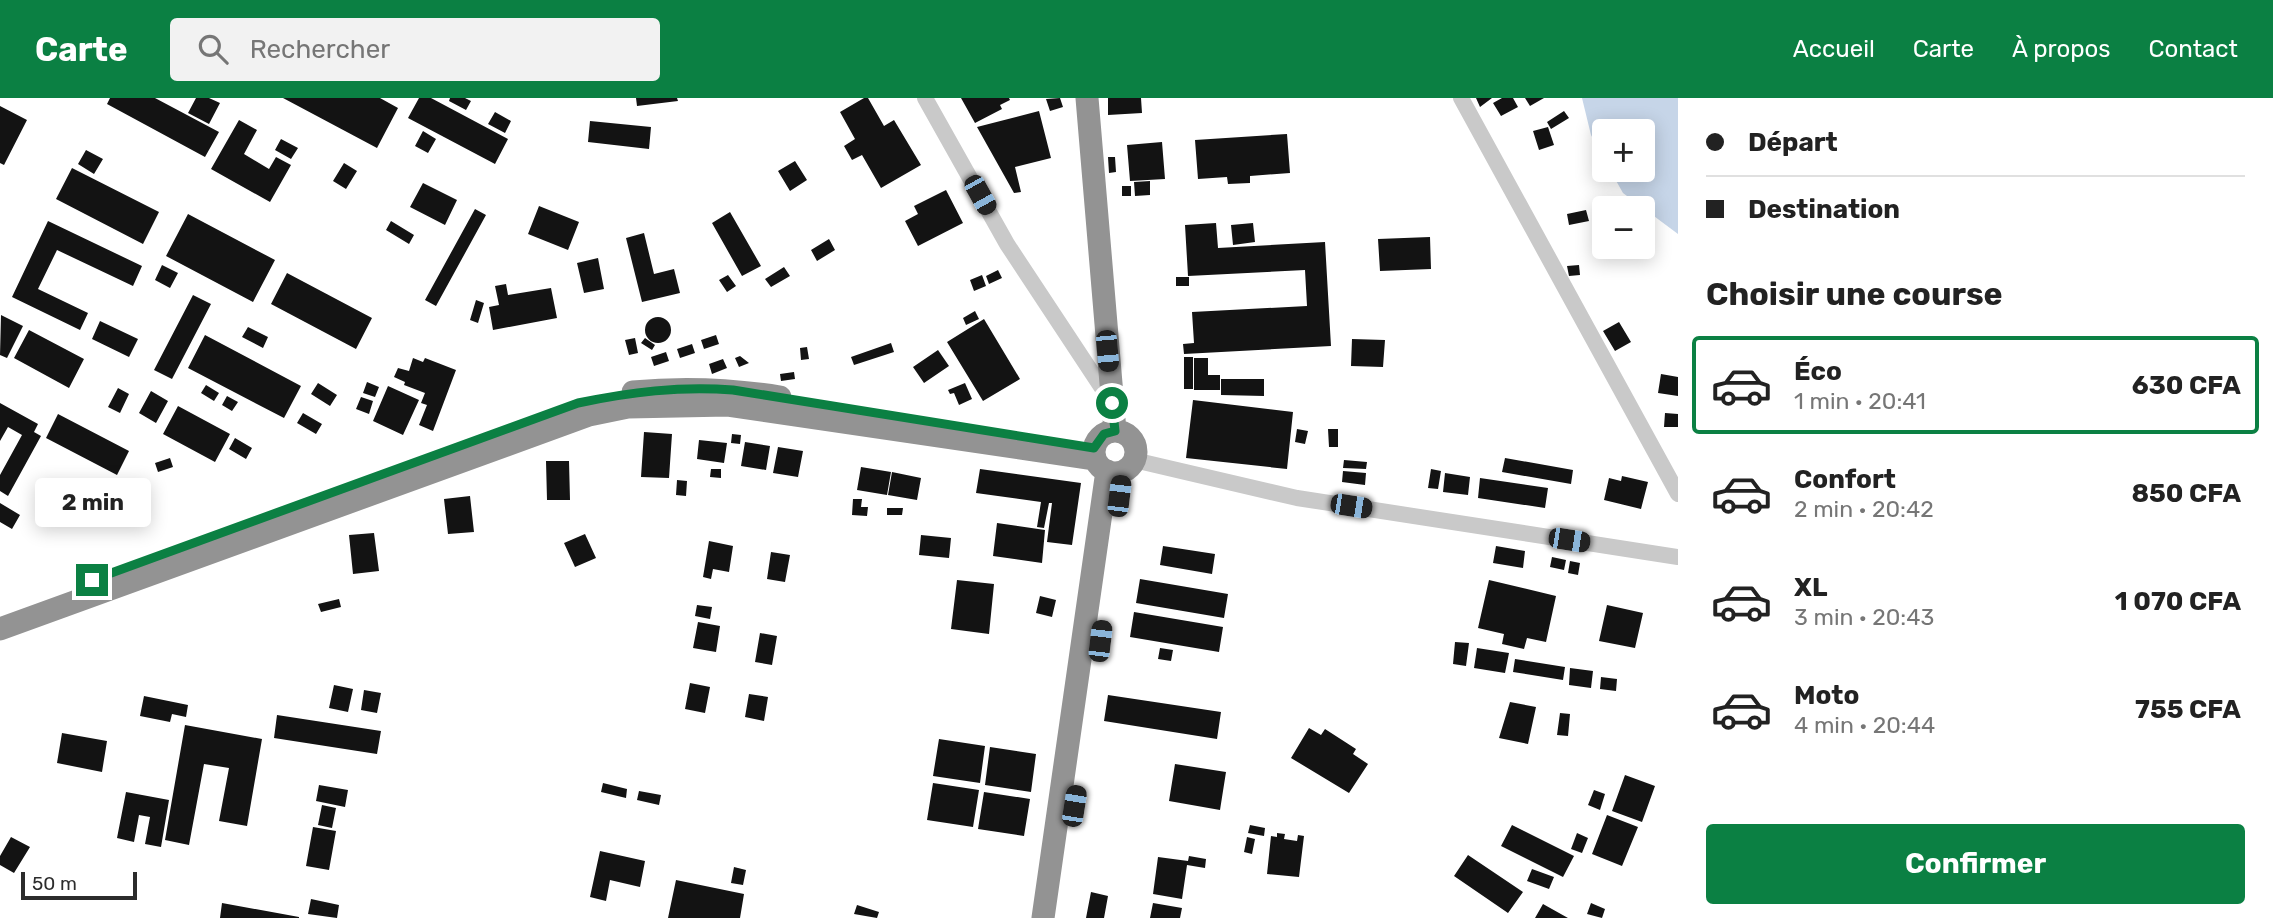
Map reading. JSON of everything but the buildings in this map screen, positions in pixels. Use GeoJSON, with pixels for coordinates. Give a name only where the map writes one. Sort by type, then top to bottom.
{"type":"FeatureCollection","features":[{"type":"Feature","properties":{"kind":"highway"},"geometry":{"type":"LineString","coordinates":[[1087,98],[1115,431]]}},
{"type":"Feature","properties":{"kind":"highway"},"geometry":{"type":"LineString","coordinates":[[0,629],[68,596],[578,403],[631,392],[686,387],[733,390],[1110,462]]}},
{"type":"Feature","properties":{"kind":"highway"},"geometry":{"type":"LineString","coordinates":[[1043,918],[1110,462],[1132,440],[1115,431],[1104,434],[1110,462],[1057,918]]}},
{"type":"Feature","properties":{"kind":"highway"},"geometry":{"type":"LineString","coordinates":[[0,613],[68,596]]}},
{"type":"Feature","properties":{"kind":"street"},"geometry":{"type":"LineString","coordinates":[[925,98],[1007,244],[1112,403]]}},
{"type":"Feature","properties":{"kind":"street"},"geometry":{"type":"LineString","coordinates":[[1461,98],[1678,494]]}},
{"type":"Feature","properties":{"kind":"street"},"geometry":{"type":"LineString","coordinates":[[1110,462],[1297,498],[1678,557]]}},
{"type":"Feature","properties":{"kind":"water"},"geometry":{"type":"Polygon","coordinates":[[[1582,98],[1678,98],[1678,234],[1655,217],[1655,196],[1627,196],[1617,182],[1655,182],[1655,119],[1592,119],[1591,135],[1582,98]]]}},
{"type":"Feature","properties":{"kind":"route"},"geometry":{"type":"LineString","coordinates":[[92,580],[578,403],[631,392],[686,387],[733,390],[1094,448],[1099,438],[1115,431],[1112,403]]}}]}
